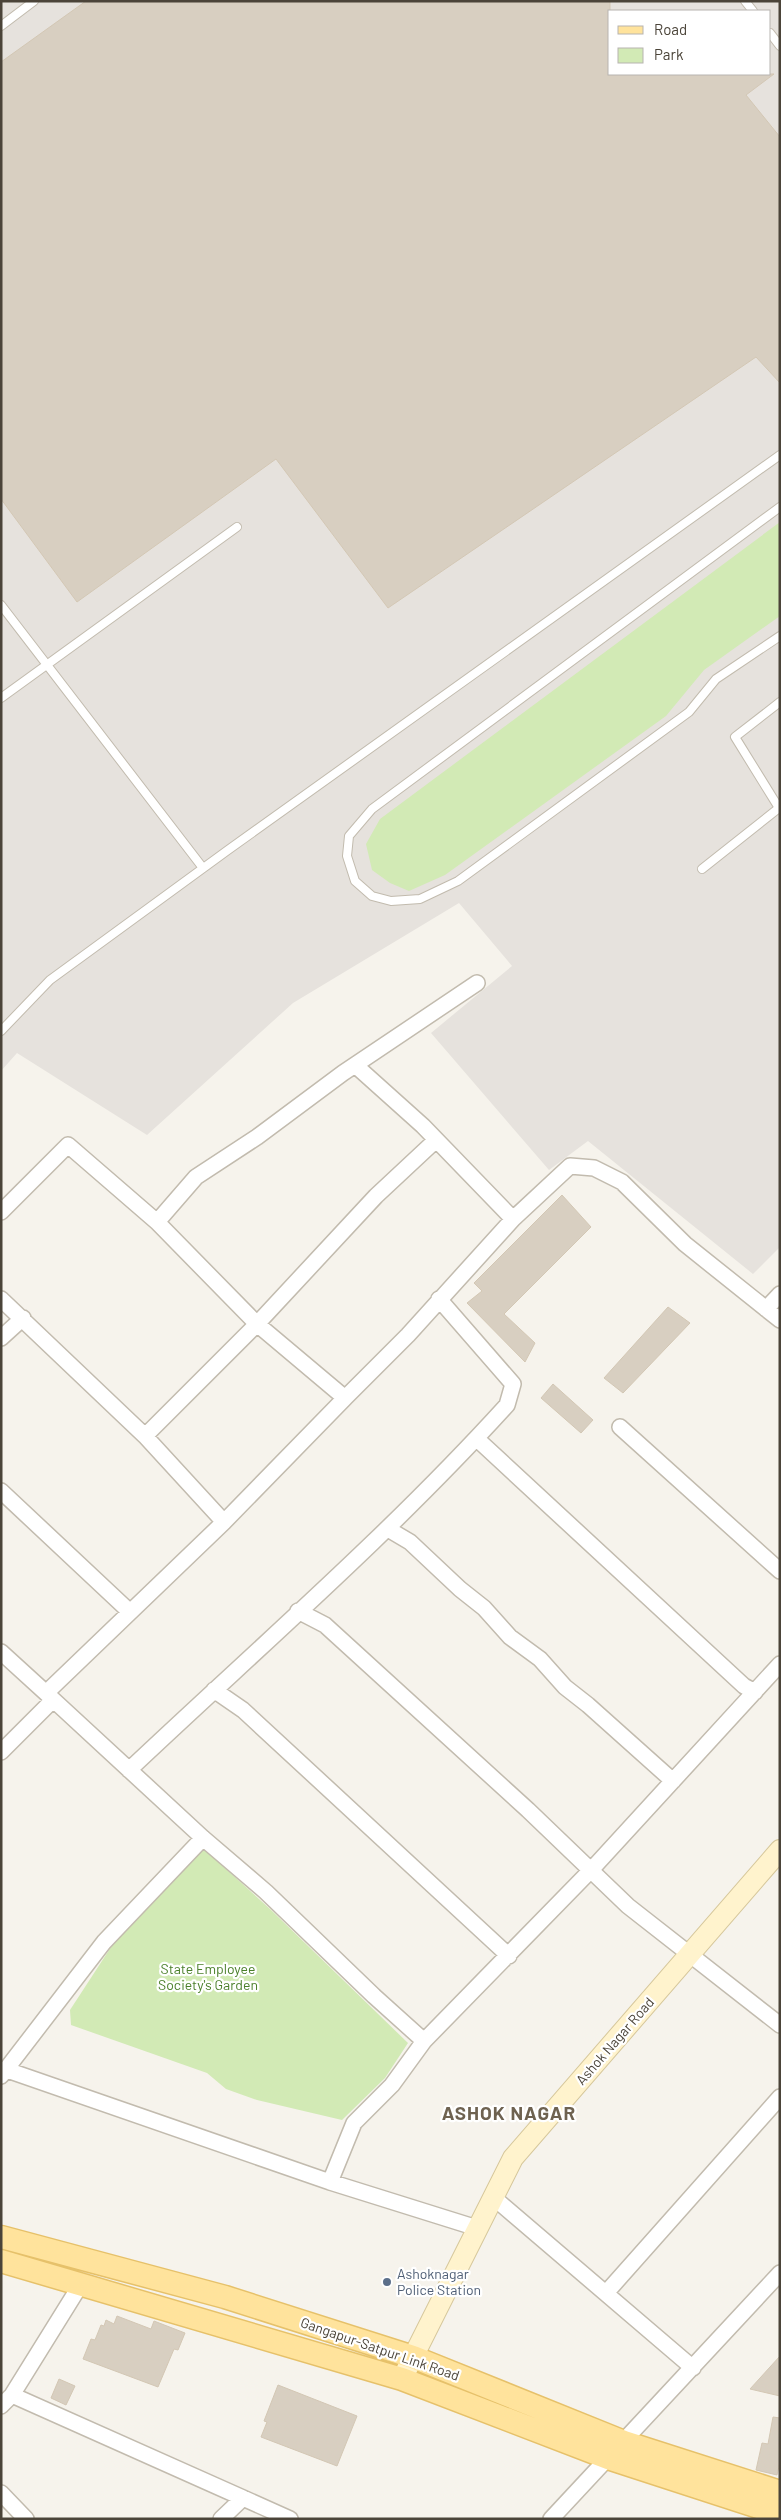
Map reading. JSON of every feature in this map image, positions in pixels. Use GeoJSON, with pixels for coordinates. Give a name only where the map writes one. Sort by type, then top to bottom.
{"type":"FeatureCollection","features":[{"type":"Feature","properties":{"kind":"main road","name":"Gangapur-Satpur Link Road"},"geometry":{"type":"LineString","coordinates":[[1,2237],[225,2297],[412,2357],[624,2442],[780,2492]]}},
{"type":"Feature","properties":{"kind":"main road","name":"Gangapur-Satpur Link Road"},"geometry":{"type":"LineString","coordinates":[[1,2261],[402,2379],[608,2458],[780,2514]]}},
{"type":"Feature","properties":{"kind":"street"},"geometry":{"type":"LineString","coordinates":[[158,1222],[196,1177],[257,1137],[355,1065],[477,983]]}},
{"type":"Feature","properties":{"kind":"street"},"geometry":{"type":"LineString","coordinates":[[355,1065],[436,1140],[514,1219]]}},
{"type":"Feature","properties":{"kind":"street"},"geometry":{"type":"LineString","coordinates":[[144,1436],[257,1324],[376,1196],[436,1140]]}},
{"type":"Feature","properties":{"kind":"street"},"geometry":{"type":"LineString","coordinates":[[1,1212],[68,1145],[158,1222],[257,1324],[345,1398]]}},
{"type":"Feature","properties":{"kind":"street"},"geometry":{"type":"LineString","coordinates":[[1,1752],[49,1697],[130,1612],[224,1522],[408,1335],[514,1219],[570,1166],[594,1168],[622,1182],[651,1214],[685,1244],[780,1320]]}},
{"type":"Feature","properties":{"kind":"street"},"geometry":{"type":"LineString","coordinates":[[766,1309],[780,1294]]}},
{"type":"Feature","properties":{"kind":"street"},"geometry":{"type":"LineString","coordinates":[[1,1299],[144,1436],[224,1522]]}},
{"type":"Feature","properties":{"kind":"street"},"geometry":{"type":"LineString","coordinates":[[129,1770],[388,1529],[477,1439],[507,1405],[513,1384],[440,1299]]}},
{"type":"Feature","properties":{"kind":"street"},"geometry":{"type":"LineString","coordinates":[[1,1338],[23,1318]]}},
{"type":"Feature","properties":{"kind":"street"},"geometry":{"type":"LineString","coordinates":[[620,1427],[780,1571]]}},
{"type":"Feature","properties":{"kind":"street"},"geometry":{"type":"LineString","coordinates":[[477,1439],[744,1686],[755,1692]]}},
{"type":"Feature","properties":{"kind":"street"},"geometry":{"type":"LineString","coordinates":[[1,1491],[130,1612]]}},
{"type":"Feature","properties":{"kind":"street"},"geometry":{"type":"LineString","coordinates":[[388,1529],[410,1542],[460,1589],[484,1608],[510,1637],[540,1659],[565,1687],[588,1705],[673,1782]]}},
{"type":"Feature","properties":{"kind":"street"},"geometry":{"type":"LineString","coordinates":[[298,1611],[326,1625],[592,1869],[628,1906],[780,2025]]}},
{"type":"Feature","properties":{"kind":"street"},"geometry":{"type":"LineString","coordinates":[[2,1652],[203,1838],[266,1892],[374,1996],[424,2040]]}},
{"type":"Feature","properties":{"kind":"street"},"geometry":{"type":"LineString","coordinates":[[330,2182],[354,2123],[392,2085],[424,2040],[509,1956],[592,1869],[780,1664]]}},
{"type":"Feature","properties":{"kind":"street"},"geometry":{"type":"LineString","coordinates":[[214,1690],[243,1710],[509,1956]]}},
{"type":"Feature","properties":{"kind":"street"},"geometry":{"type":"LineString","coordinates":[[203,1838],[104,1942],[4,2073],[330,2182],[477,2228]]}},
{"type":"Feature","properties":{"kind":"street","name":"Ashok Nagar Road"},"geometry":{"type":"LineString","coordinates":[[402,2379],[513,2158],[778,1854]]}},
{"type":"Feature","properties":{"kind":"street"},"geometry":{"type":"LineString","coordinates":[[606,2293],[780,2097]]}},
{"type":"Feature","properties":{"kind":"street"},"geometry":{"type":"LineString","coordinates":[[493,2197],[693,2368]]}},
{"type":"Feature","properties":{"kind":"street"},"geometry":{"type":"LineString","coordinates":[[551,2519],[780,2273]]}},
{"type":"Feature","properties":{"kind":"street"},"geometry":{"type":"LineString","coordinates":[[81,2284],[7,2401],[244,2498],[290,2519]]}},
{"type":"Feature","properties":{"kind":"street"},"geometry":{"type":"LineString","coordinates":[[1,2493],[26,2519]]}},
{"type":"Feature","properties":{"kind":"street"},"geometry":{"type":"LineString","coordinates":[[221,2519],[244,2498]]}},
{"type":"Feature","properties":{"kind":"lane"},"geometry":{"type":"LineString","coordinates":[[1,26],[34,1]]}},
{"type":"Feature","properties":{"kind":"lane"},"geometry":{"type":"LineString","coordinates":[[771,34],[780,46]]}},
{"type":"Feature","properties":{"kind":"lane"},"geometry":{"type":"LineString","coordinates":[[1,1031],[50,980],[203,868],[780,455]]}},
{"type":"Feature","properties":{"kind":"lane"},"geometry":{"type":"LineString","coordinates":[[780,507],[372,809],[349,836],[347,856],[355,881],[372,896],[391,901],[420,899],[458,881],[689,712],[716,679],[780,636]]}},
{"type":"Feature","properties":{"kind":"lane"},"geometry":{"type":"LineString","coordinates":[[1,698],[237,527]]}},
{"type":"Feature","properties":{"kind":"lane"},"geometry":{"type":"LineString","coordinates":[[1,605],[203,868]]}},
{"type":"Feature","properties":{"kind":"lane"},"geometry":{"type":"LineString","coordinates":[[702,869],[779,808],[735,737],[780,702]]}},
{"type":"Feature","properties":{"kind":"shaded area"},"geometry":{"type":"Polygon","coordinates":[[[1,1],[780,1],[780,1247],[753,1274],[588,1141],[549,1170],[431,1033],[512,966],[459,903],[293,1003],[147,1135],[17,1053],[1,1071],[1,1]]]}},
{"type":"Feature","properties":{"kind":"green space"},"geometry":{"type":"Polygon","coordinates":[[[780,522],[780,616],[704,670],[666,716],[445,875],[409,891],[390,883],[372,870],[366,844],[380,819],[780,522]]]}},
{"type":"Feature","properties":{"kind":"green space","name":"State Employee Society's Garden"},"geometry":{"type":"Polygon","coordinates":[[[203,1848],[270,1909],[408,2043],[385,2078],[342,2120],[257,2100],[226,2089],[207,2073],[71,2025],[70,2010],[113,1944],[203,1848]]]}},
{"type":"Feature","properties":{"kind":"building"},"geometry":{"type":"Polygon","coordinates":[[[86,1],[610,1],[610,10],[608,10],[608,75],[774,74],[746,95],[780,137],[780,383],[756,357],[388,608],[276,459],[77,602],[1,499],[1,62],[86,1]]]}},
{"type":"Feature","properties":{"kind":"building"},"geometry":{"type":"Polygon","coordinates":[[[562,1195],[591,1227],[504,1314],[535,1343],[525,1362],[467,1303],[482,1291],[474,1283],[562,1195]]]}},
{"type":"Feature","properties":{"kind":"building"},"geometry":{"type":"Polygon","coordinates":[[[668,1307],[690,1323],[623,1393],[604,1378],[668,1307]]]}},
{"type":"Feature","properties":{"kind":"building"},"geometry":{"type":"Polygon","coordinates":[[[553,1384],[593,1420],[581,1433],[541,1398],[553,1384]]]}},
{"type":"Feature","properties":{"kind":"building"},"geometry":{"type":"Polygon","coordinates":[[[117,2316],[151,2329],[154,2321],[185,2333],[178,2350],[174,2349],[158,2387],[83,2359],[91,2339],[95,2340],[101,2325],[104,2326],[106,2320],[114,2324],[117,2316]]]}},
{"type":"Feature","properties":{"kind":"building"},"geometry":{"type":"Polygon","coordinates":[[[780,2356],[780,2396],[750,2389],[780,2356]]]}},
{"type":"Feature","properties":{"kind":"building"},"geometry":{"type":"Polygon","coordinates":[[[59,2379],[75,2386],[66,2405],[51,2398],[59,2379]]]}},
{"type":"Feature","properties":{"kind":"building"},"geometry":{"type":"Polygon","coordinates":[[[278,2385],[357,2416],[337,2466],[261,2437],[267,2422],[264,2421],[278,2385]]]}},
{"type":"Feature","properties":{"kind":"building"},"geometry":{"type":"Polygon","coordinates":[[[773,2417],[780,2418],[780,2462],[777,2475],[756,2470],[762,2443],[768,2444],[773,2417]]]}},
{"type":"Feature","properties":{"kind":"place","name":"Ashoknagar Police Station"},"geometry":{"type":"Point","coordinates":[387,2282]}},
{"type":"Feature","properties":{"kind":"district","name":"ASHOK NAGAR"},"geometry":{"type":"Point","coordinates":[509,2113]}}]}
